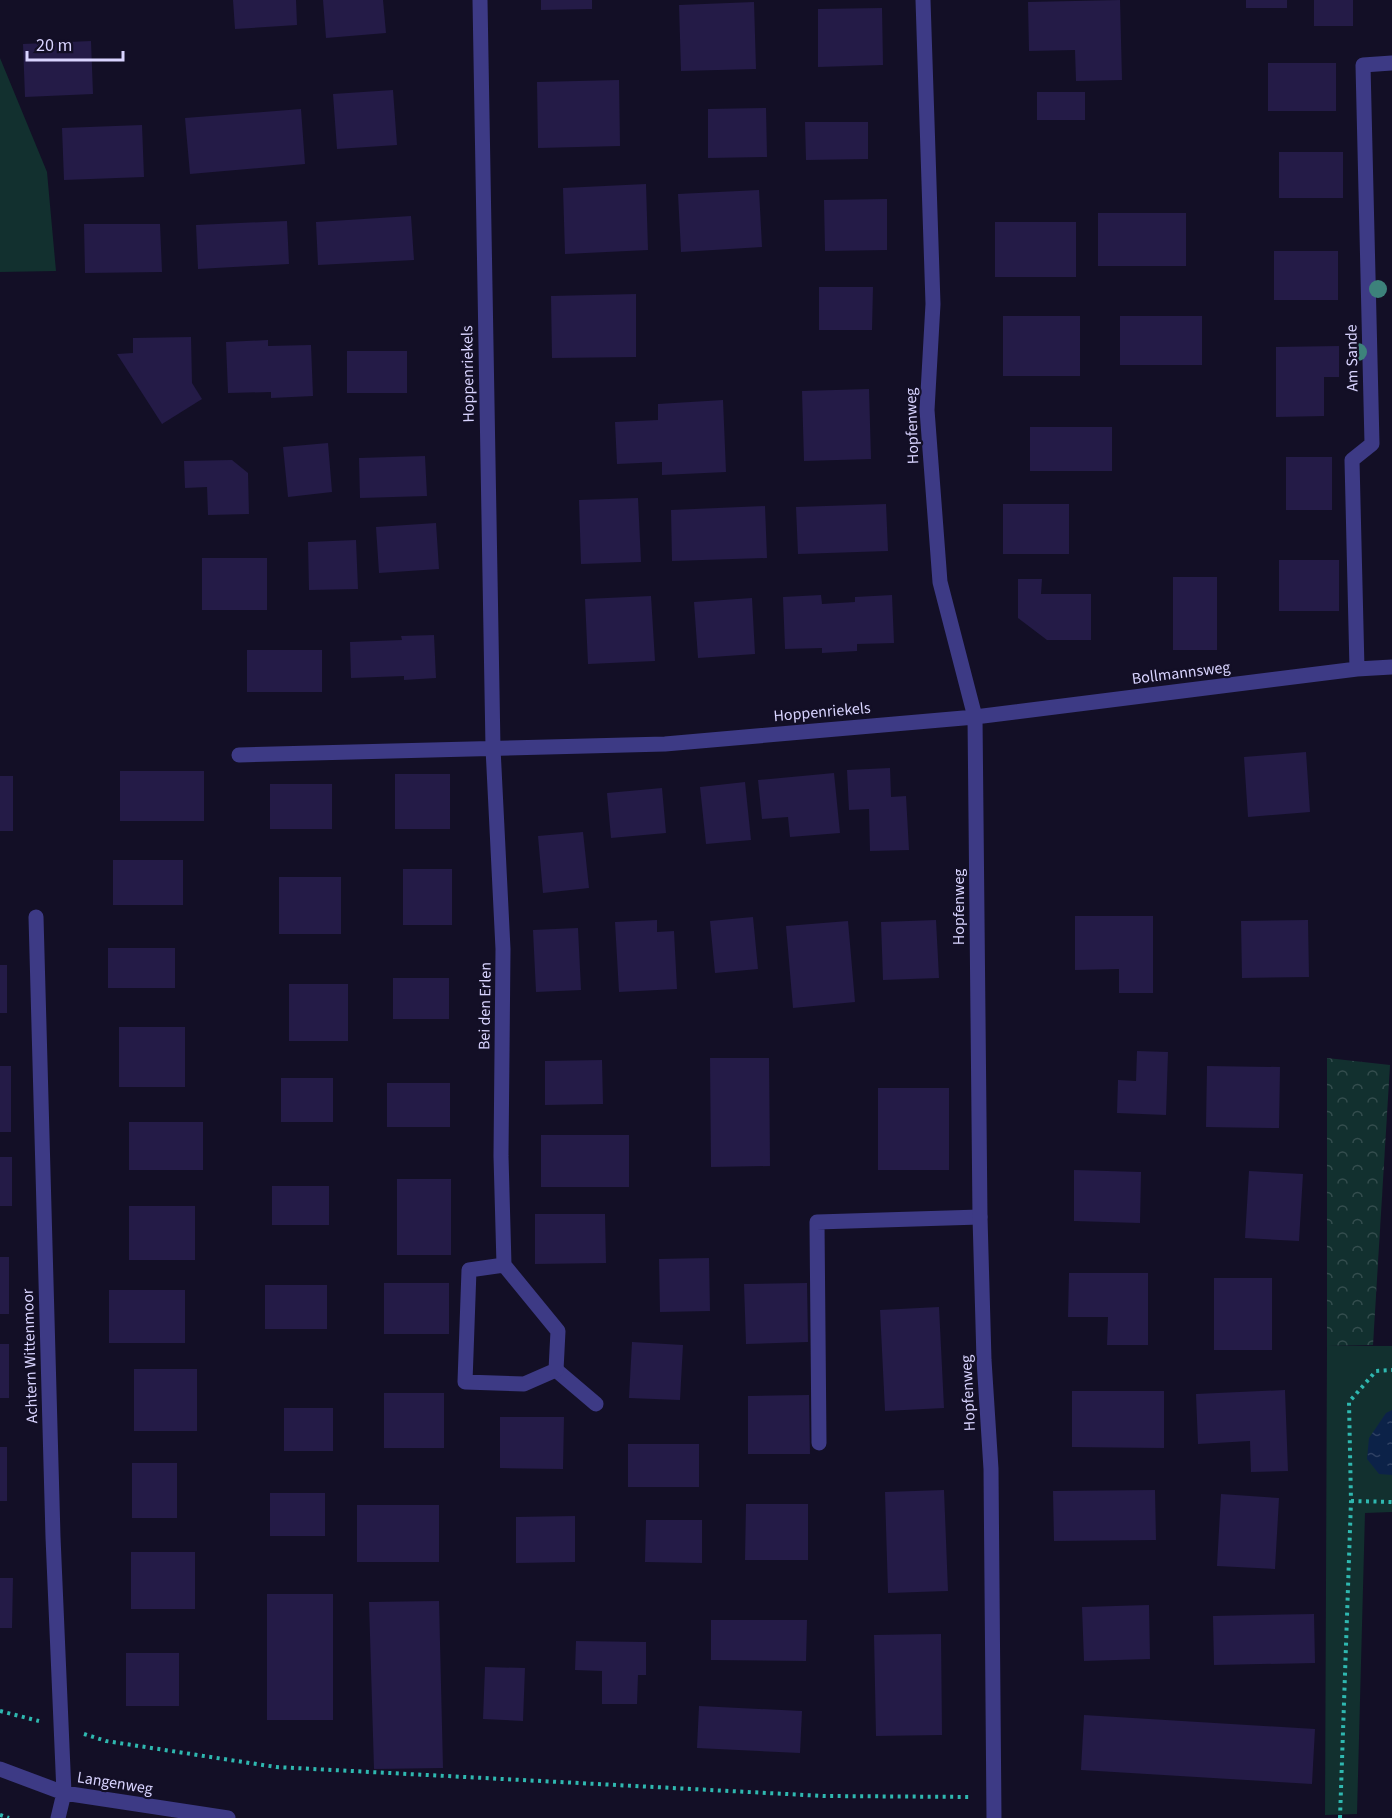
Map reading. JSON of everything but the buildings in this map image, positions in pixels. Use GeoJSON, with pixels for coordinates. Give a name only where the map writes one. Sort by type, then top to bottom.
{"type":"FeatureCollection","features":[{"type":"Feature","properties":{"kind":"street","name":"Hoppenriekels"},"geometry":{"type":"LineString","coordinates":[[480,0],[493,748]]}},
{"type":"Feature","properties":{"kind":"street","name":"Hopfenweg"},"geometry":{"type":"LineString","coordinates":[[923,0],[933,304],[927,410],[929,442],[940,582],[975,717],[980,1217],[984,1360],[991,1480],[994,1818]]}},
{"type":"Feature","properties":{"kind":"street","name":"Am Sande"},"geometry":{"type":"LineString","coordinates":[[1357,669],[1352,460],[1372,444],[1363,65],[1392,63]]}},
{"type":"Feature","properties":{"kind":"street","name":"Bollmannsweg"},"geometry":{"type":"LineString","coordinates":[[975,717],[1357,669],[1392,667]]}},
{"type":"Feature","properties":{"kind":"street","name":"Hoppenriekels"},"geometry":{"type":"LineString","coordinates":[[239,754],[665,744],[975,717]]}},
{"type":"Feature","properties":{"kind":"street","name":"Bei den Erlen"},"geometry":{"type":"LineString","coordinates":[[493,748],[504,949],[501,1156],[504,1265]]}},
{"type":"Feature","properties":{"kind":"street","name":"Achtern Wittenmoor"},"geometry":{"type":"LineString","coordinates":[[36,917],[53,1537],[64,1793],[58,1818]]}},
{"type":"Feature","properties":{"kind":"street"},"geometry":{"type":"LineString","coordinates":[[819,1443],[818,1222],[980,1217]]}},
{"type":"Feature","properties":{"kind":"street"},"geometry":{"type":"LineString","coordinates":[[504,1265],[558,1331],[556,1370],[524,1384],[465,1382],[469,1270],[504,1265]]}},
{"type":"Feature","properties":{"kind":"street"},"geometry":{"type":"LineString","coordinates":[[556,1370],[596,1404]]}},
{"type":"Feature","properties":{"kind":"street","name":"Langenweg"},"geometry":{"type":"LineString","coordinates":[[0,1769],[64,1793],[228,1818]]}},
{"type":"Feature","properties":{"kind":"path"},"geometry":{"type":"LineString","coordinates":[[1340,1818],[1351,1501],[1349,1402],[1376,1371],[1392,1370]]}},
{"type":"Feature","properties":{"kind":"path"},"geometry":{"type":"LineString","coordinates":[[1351,1501],[1392,1502]]}},
{"type":"Feature","properties":{"kind":"path"},"geometry":{"type":"LineString","coordinates":[[0,1711],[106,1740],[276,1767],[824,1796],[994,1797]]}},
{"type":"Feature","properties":{"kind":"path"},"geometry":{"type":"LineString","coordinates":[[0,1815],[9,1818]]}},
{"type":"Feature","properties":{"kind":"green space"},"geometry":{"type":"Polygon","coordinates":[[[0,58],[47,172],[56,271],[0,272],[0,58]]]}},
{"type":"Feature","properties":{"kind":"green space"},"geometry":{"type":"Polygon","coordinates":[[[1327,1058],[1390,1065],[1373,1345],[1327,1346],[1327,1058]]]}},
{"type":"Feature","properties":{"kind":"green space"},"geometry":{"type":"Polygon","coordinates":[[[1327,1346],[1392,1346],[1392,1512],[1365,1513],[1357,1814],[1325,1815],[1327,1346]]]}},
{"type":"Feature","properties":{"kind":"water"},"geometry":{"type":"Polygon","coordinates":[[[1392,1410],[1392,1475],[1379,1474],[1367,1459],[1369,1438],[1386,1413],[1392,1410]]]}}]}
